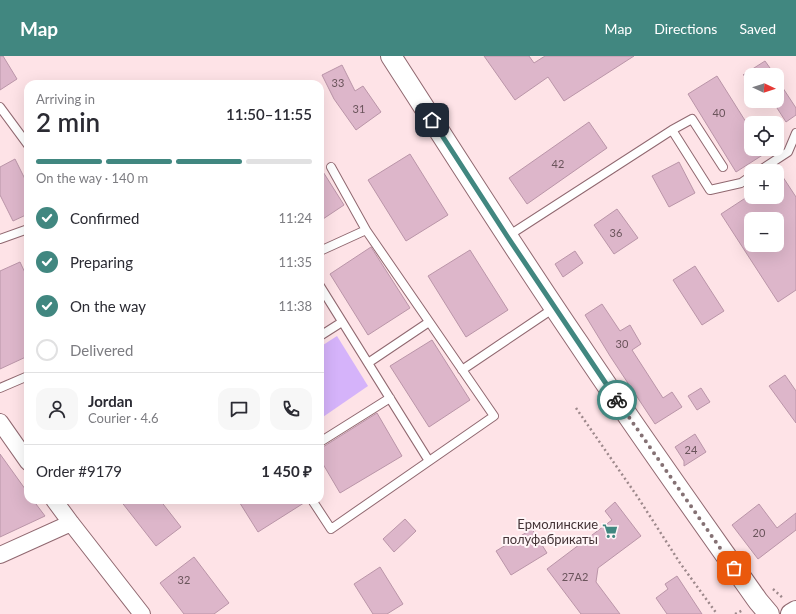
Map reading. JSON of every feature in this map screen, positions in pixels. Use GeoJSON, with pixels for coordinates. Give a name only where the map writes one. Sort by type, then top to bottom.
{"type":"FeatureCollection","features":[{"type":"Feature","properties":{"kind":"street"},"geometry":{"type":"LineString","coordinates":[[391,56],[554,308],[643,438],[769,614]]}},
{"type":"Feature","properties":{"kind":"street"},"geometry":{"type":"LineString","coordinates":[[0,422],[24,456]]}},
{"type":"Feature","properties":{"kind":"street"},"geometry":{"type":"LineString","coordinates":[[57,504],[142,614]]}},
{"type":"Feature","properties":{"kind":"street"},"geometry":{"type":"LineString","coordinates":[[0,555],[71,523]]}},
{"type":"Feature","properties":{"kind":"lane"},"geometry":{"type":"LineString","coordinates":[[0,107],[24,140]]}},
{"type":"Feature","properties":{"kind":"lane"},"geometry":{"type":"LineString","coordinates":[[507,236],[672,130],[692,119],[723,167]]}},
{"type":"Feature","properties":{"kind":"lane"},"geometry":{"type":"LineString","coordinates":[[672,130],[710,190],[741,183],[744,181]]}},
{"type":"Feature","properties":{"kind":"lane"},"geometry":{"type":"LineString","coordinates":[[770,164],[788,152],[796,133]]}},
{"type":"Feature","properties":{"kind":"lane"},"geometry":{"type":"LineString","coordinates":[[315,504],[331,529],[494,416],[366,230],[331,167]]}},
{"type":"Feature","properties":{"kind":"lane"},"geometry":{"type":"LineString","coordinates":[[0,239],[24,230]]}},
{"type":"Feature","properties":{"kind":"lane"},"geometry":{"type":"LineString","coordinates":[[324,249],[366,230]]}},
{"type":"Feature","properties":{"kind":"lane"},"geometry":{"type":"LineString","coordinates":[[324,293],[429,461]]}},
{"type":"Feature","properties":{"kind":"lane"},"geometry":{"type":"LineString","coordinates":[[462,370],[554,308]]}},
{"type":"Feature","properties":{"kind":"lane"},"geometry":{"type":"LineString","coordinates":[[324,333],[342,322]]}},
{"type":"Feature","properties":{"kind":"lane"},"geometry":{"type":"LineString","coordinates":[[368,363],[430,322]]}},
{"type":"Feature","properties":{"kind":"lane"},"geometry":{"type":"LineString","coordinates":[[0,388],[24,378]]}},
{"type":"Feature","properties":{"kind":"lane"},"geometry":{"type":"LineString","coordinates":[[324,439],[390,398]]}},
{"type":"Feature","properties":{"kind":"path"},"geometry":{"type":"LineString","coordinates":[[576,408],[680,563],[717,614]]}},
{"type":"Feature","properties":{"kind":"path"},"geometry":{"type":"LineString","coordinates":[[769,583],[791,608]]}},
{"type":"Feature","properties":{"kind":"shaded area"},"geometry":{"type":"Polygon","coordinates":[[[337,336],[368,386],[324,416],[324,344],[337,336]]]}},
{"type":"Feature","properties":{"kind":"building"},"geometry":{"type":"Polygon","coordinates":[[[0,56],[3,56],[17,79],[0,90],[0,56]]]}},
{"type":"Feature","properties":{"kind":"building"},"geometry":{"type":"Polygon","coordinates":[[[484,56],[529,56],[534,63],[545,56],[634,56],[564,101],[548,77],[515,100],[484,56]]]}},
{"type":"Feature","properties":{"kind":"building"},"geometry":{"type":"Polygon","coordinates":[[[765,61],[770,68],[754,68],[765,61]]]}},
{"type":"Feature","properties":{"kind":"building"},"geometry":{"type":"Polygon","coordinates":[[[342,65],[355,91],[363,86],[381,112],[356,130],[334,99],[322,75],[342,65]]]}},
{"type":"Feature","properties":{"kind":"building"},"geometry":{"type":"Polygon","coordinates":[[[717,76],[744,119],[744,156],[761,156],[749,164],[744,164],[744,167],[736,172],[688,94],[717,76]]]}},
{"type":"Feature","properties":{"kind":"building"},"geometry":{"type":"Polygon","coordinates":[[[784,90],[796,108],[796,115],[786,122],[784,116],[782,116],[777,108],[784,108],[784,90]]]}},
{"type":"Feature","properties":{"kind":"building"},"geometry":{"type":"Polygon","coordinates":[[[589,122],[607,148],[527,204],[509,178],[589,122]]]}},
{"type":"Feature","properties":{"kind":"building"},"geometry":{"type":"Polygon","coordinates":[[[410,154],[448,215],[406,241],[368,180],[410,154]]]}},
{"type":"Feature","properties":{"kind":"building"},"geometry":{"type":"Polygon","coordinates":[[[15,159],[24,177],[24,216],[13,221],[0,195],[0,167],[15,159]]]}},
{"type":"Feature","properties":{"kind":"building"},"geometry":{"type":"Polygon","coordinates":[[[679,162],[695,193],[669,207],[652,176],[679,162]]]}},
{"type":"Feature","properties":{"kind":"building"},"geometry":{"type":"Polygon","coordinates":[[[324,173],[344,205],[324,218],[324,173]]]}},
{"type":"Feature","properties":{"kind":"building"},"geometry":{"type":"Polygon","coordinates":[[[784,179],[796,197],[796,290],[778,302],[746,252],[784,252],[784,212],[744,212],[744,250],[721,214],[744,199],[744,204],[784,204],[784,179]]]}},
{"type":"Feature","properties":{"kind":"building"},"geometry":{"type":"Polygon","coordinates":[[[617,209],[638,238],[614,254],[594,225],[617,209]]]}},
{"type":"Feature","properties":{"kind":"building"},"geometry":{"type":"Polygon","coordinates":[[[371,247],[410,308],[368,335],[330,274],[371,247]]]}},
{"type":"Feature","properties":{"kind":"building"},"geometry":{"type":"Polygon","coordinates":[[[470,250],[508,310],[466,337],[428,276],[470,250]]]}},
{"type":"Feature","properties":{"kind":"building"},"geometry":{"type":"Polygon","coordinates":[[[575,251],[583,263],[563,277],[555,264],[575,251]]]}},
{"type":"Feature","properties":{"kind":"building"},"geometry":{"type":"Polygon","coordinates":[[[20,262],[24,270],[24,358],[0,369],[0,271],[20,262]]]}},
{"type":"Feature","properties":{"kind":"building"},"geometry":{"type":"Polygon","coordinates":[[[695,266],[724,311],[702,325],[673,280],[695,266]]]}},
{"type":"Feature","properties":{"kind":"building"},"geometry":{"type":"Polygon","coordinates":[[[602,304],[620,331],[630,325],[641,344],[632,350],[663,398],[672,392],[682,407],[655,424],[585,315],[602,304]]]}},
{"type":"Feature","properties":{"kind":"building"},"geometry":{"type":"Polygon","coordinates":[[[432,340],[470,400],[429,427],[390,366],[432,340]]]}},
{"type":"Feature","properties":{"kind":"building"},"geometry":{"type":"Polygon","coordinates":[[[785,375],[796,391],[796,423],[769,386],[785,375]]]}},
{"type":"Feature","properties":{"kind":"building"},"geometry":{"type":"Polygon","coordinates":[[[701,388],[710,402],[697,410],[688,396],[701,388]]]}},
{"type":"Feature","properties":{"kind":"building"},"geometry":{"type":"Polygon","coordinates":[[[377,413],[402,456],[340,493],[324,466],[324,446],[377,413]]]}},
{"type":"Feature","properties":{"kind":"building"},"geometry":{"type":"Polygon","coordinates":[[[695,434],[706,452],[684,466],[684,461],[675,447],[695,434]]]}},
{"type":"Feature","properties":{"kind":"building"},"geometry":{"type":"Polygon","coordinates":[[[0,454],[24,487],[24,504],[36,504],[45,516],[0,537],[0,454]]]}},
{"type":"Feature","properties":{"kind":"building"},"geometry":{"type":"Polygon","coordinates":[[[615,502],[641,536],[598,568],[596,582],[620,614],[581,614],[547,569],[612,520],[605,511],[615,502]]]}},
{"type":"Feature","properties":{"kind":"building"},"geometry":{"type":"Polygon","coordinates":[[[123,504],[163,504],[181,527],[156,546],[123,504]]]}},
{"type":"Feature","properties":{"kind":"building"},"geometry":{"type":"Polygon","coordinates":[[[240,504],[302,504],[258,532],[240,504]]]}},
{"type":"Feature","properties":{"kind":"building"},"geometry":{"type":"Polygon","coordinates":[[[759,504],[777,528],[796,513],[796,530],[758,559],[732,525],[759,504]]]}},
{"type":"Feature","properties":{"kind":"building"},"geometry":{"type":"Polygon","coordinates":[[[405,519],[416,531],[394,552],[383,539],[405,519]]]}},
{"type":"Feature","properties":{"kind":"building"},"geometry":{"type":"Polygon","coordinates":[[[532,529],[547,553],[511,575],[496,551],[532,529]]]}},
{"type":"Feature","properties":{"kind":"building"},"geometry":{"type":"Polygon","coordinates":[[[194,557],[229,603],[214,614],[184,614],[160,583],[194,557]]]}},
{"type":"Feature","properties":{"kind":"building"},"geometry":{"type":"Polygon","coordinates":[[[380,567],[403,604],[387,614],[373,614],[354,584],[380,567]]]}},
{"type":"Feature","properties":{"kind":"building"},"geometry":{"type":"Polygon","coordinates":[[[677,576],[702,614],[667,614],[656,598],[668,589],[665,584],[677,576]]]}},
{"type":"Feature","properties":{"kind":"way so far"},"geometry":{"type":"LineString","coordinates":[[617,400],[734,568]]}},
{"type":"Feature","properties":{"kind":"place","name":"Ермолинские полуфабрикаты"},"geometry":{"type":"Point","coordinates":[610,531]}},
{"type":"Feature","properties":{"kind":"route"},"geometry":{"type":"LineString","coordinates":[[432,120],[578,344],[617,400]]}}]}
